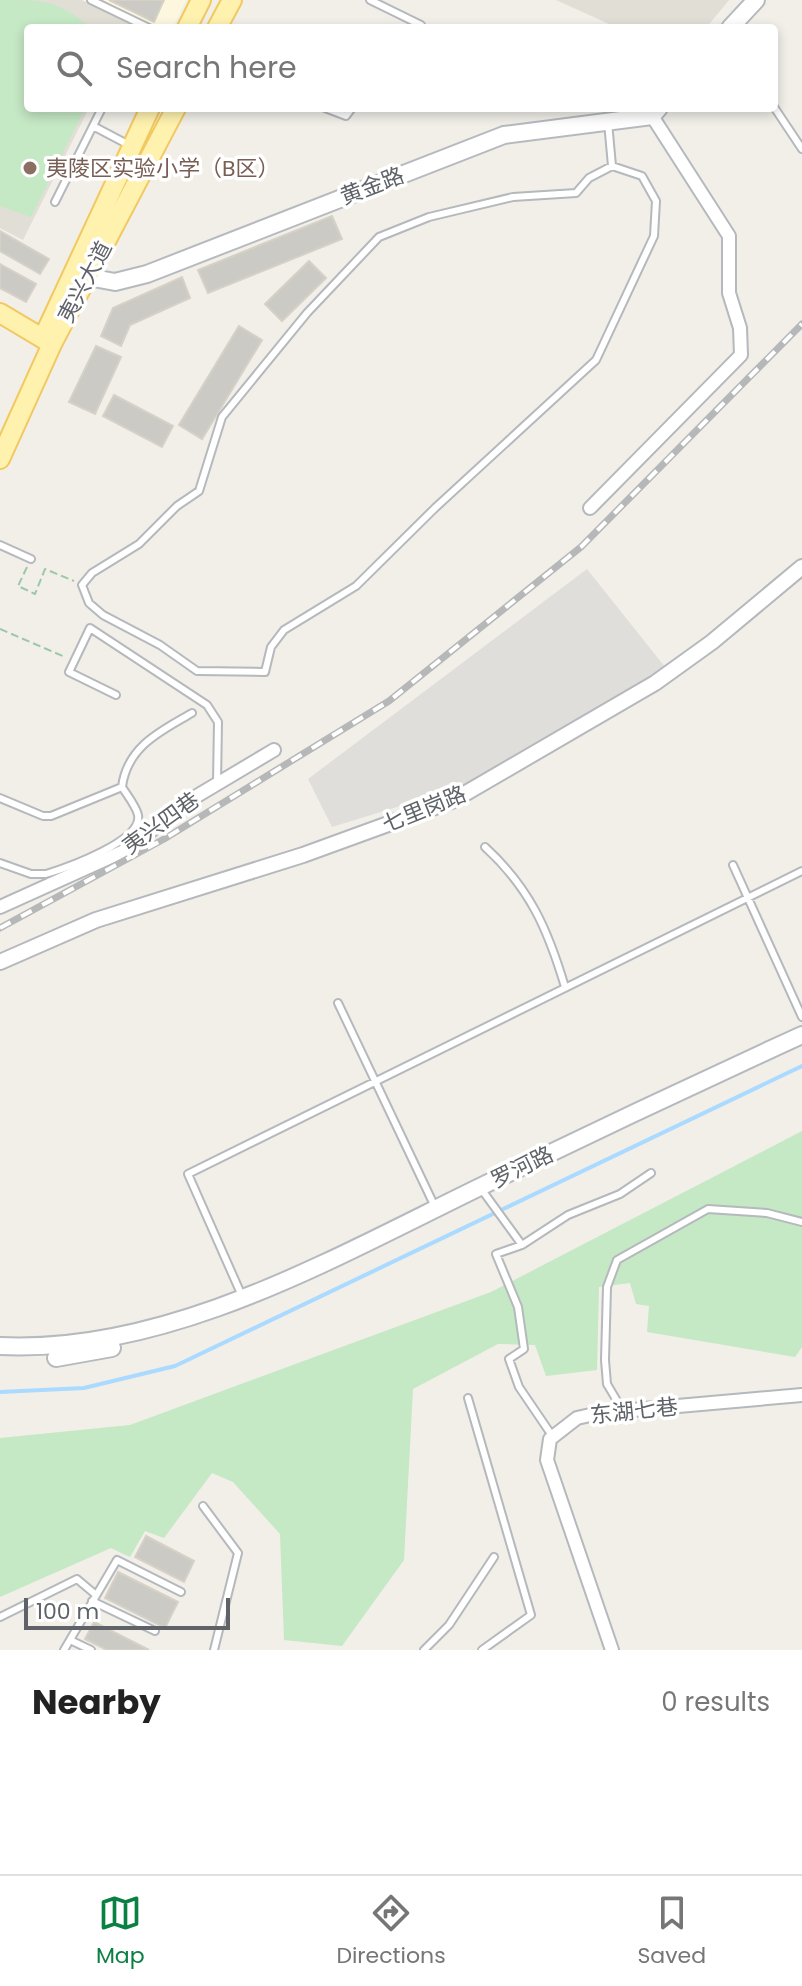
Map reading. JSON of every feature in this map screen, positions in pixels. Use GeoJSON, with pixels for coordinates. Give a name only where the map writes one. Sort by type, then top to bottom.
{"type":"FeatureCollection","features":[{"type":"Feature","properties":{"kind":"main road"},"geometry":{"type":"LineString","coordinates":[[189,24],[201,0]]}},
{"type":"Feature","properties":{"kind":"main road"},"geometry":{"type":"LineString","coordinates":[[219,24],[232,0]]}},
{"type":"Feature","properties":{"kind":"main road"},"geometry":{"type":"LineString","coordinates":[[734,24],[756,0]]}},
{"type":"Feature","properties":{"kind":"main road","name":"夷兴大道"},"geometry":{"type":"LineString","coordinates":[[0,459],[148,112]]}},
{"type":"Feature","properties":{"kind":"main road","name":"夷兴大道"},"geometry":{"type":"LineString","coordinates":[[0,431],[48,341],[88,277],[174,112]]}},
{"type":"Feature","properties":{"kind":"main road","name":"黄金路"},"geometry":{"type":"LineString","coordinates":[[88,277],[115,282],[147,274],[504,135],[608,122],[655,112]]}},
{"type":"Feature","properties":{"kind":"main road"},"geometry":{"type":"LineString","coordinates":[[0,313],[48,341]]}},
{"type":"Feature","properties":{"kind":"main road","name":"罗河路"},"geometry":{"type":"LineString","coordinates":[[0,1346],[50,1349],[178,1322],[331,1260],[802,1035]]}},
{"type":"Feature","properties":{"kind":"main road","name":"罗河路"},"geometry":{"type":"LineString","coordinates":[[0,1356],[52,1358],[86,1355],[184,1331],[242,1296]]}},
{"type":"Feature","properties":{"kind":"street"},"geometry":{"type":"LineString","coordinates":[[590,508],[741,355],[740,328],[729,293],[729,236],[655,112]]}},
{"type":"Feature","properties":{"kind":"street","name":"七里岗路"},"geometry":{"type":"LineString","coordinates":[[0,962],[96,920],[303,855],[454,800],[655,683],[712,642],[802,567]]}},
{"type":"Feature","properties":{"kind":"street","name":"夷兴四巷"},"geometry":{"type":"LineString","coordinates":[[0,907],[133,847],[175,809],[274,750]]}},
{"type":"Feature","properties":{"kind":"street","name":"东湖七巷"},"geometry":{"type":"LineString","coordinates":[[553,1437],[577,1418],[802,1395]]}},
{"type":"Feature","properties":{"kind":"street"},"geometry":{"type":"LineString","coordinates":[[553,1437],[547,1460],[612,1650]]}},
{"type":"Feature","properties":{"kind":"lane"},"geometry":{"type":"LineString","coordinates":[[91,0],[141,24]]}},
{"type":"Feature","properties":{"kind":"lane"},"geometry":{"type":"LineString","coordinates":[[370,0],[419,24]]}},
{"type":"Feature","properties":{"kind":"lane"},"geometry":{"type":"LineString","coordinates":[[55,202],[100,112]]}},
{"type":"Feature","properties":{"kind":"lane"},"geometry":{"type":"LineString","coordinates":[[777,112],[802,149]]}},
{"type":"Feature","properties":{"kind":"lane"},"geometry":{"type":"LineString","coordinates":[[608,122],[612,166]]}},
{"type":"Feature","properties":{"kind":"lane"},"geometry":{"type":"LineString","coordinates":[[93,126],[132,146]]}},
{"type":"Feature","properties":{"kind":"lane"},"geometry":{"type":"LineString","coordinates":[[612,166],[642,176],[656,201],[654,236],[596,360],[435,508],[356,586],[284,630],[271,647],[265,672],[197,671],[160,645],[103,615],[89,603],[82,585],[92,573],[139,544],[177,506],[199,491],[222,417],[307,313],[379,237],[429,217],[513,197],[576,193],[589,178],[612,166]]}},
{"type":"Feature","properties":{"kind":"lane"},"geometry":{"type":"LineString","coordinates":[[0,545],[31,559]]}},
{"type":"Feature","properties":{"kind":"lane"},"geometry":{"type":"LineString","coordinates":[[116,695],[69,672],[90,628],[207,705],[218,722],[217,783]]}},
{"type":"Feature","properties":{"kind":"lane"},"geometry":{"type":"LineString","coordinates":[[0,863],[31,874],[62,869],[128,838],[134,832],[138,816],[122,787],[129,761],[153,735],[192,713]]}},
{"type":"Feature","properties":{"kind":"lane"},"geometry":{"type":"LineString","coordinates":[[0,798],[43,816],[51,816],[122,787]]}},
{"type":"Feature","properties":{"kind":"lane"},"geometry":{"type":"LineString","coordinates":[[485,847],[513,873],[544,926],[565,987]]}},
{"type":"Feature","properties":{"kind":"lane"},"geometry":{"type":"LineString","coordinates":[[733,865],[802,1017]]}},
{"type":"Feature","properties":{"kind":"lane"},"geometry":{"type":"LineString","coordinates":[[242,1296],[188,1174],[802,871]]}},
{"type":"Feature","properties":{"kind":"lane"},"geometry":{"type":"LineString","coordinates":[[29,895],[31,874]]}},
{"type":"Feature","properties":{"kind":"lane"},"geometry":{"type":"LineString","coordinates":[[338,1003],[436,1209]]}},
{"type":"Feature","properties":{"kind":"lane"},"geometry":{"type":"LineString","coordinates":[[553,1437],[519,1387],[509,1359],[524,1349],[518,1307],[496,1254],[522,1245],[568,1215],[620,1194],[651,1173]]}},
{"type":"Feature","properties":{"kind":"lane"},"geometry":{"type":"LineString","coordinates":[[481,1187],[522,1245]]}},
{"type":"Feature","properties":{"kind":"lane"},"geometry":{"type":"LineString","coordinates":[[623,1411],[607,1384],[605,1360],[607,1287],[617,1260],[708,1209],[767,1213],[802,1222]]}},
{"type":"Feature","properties":{"kind":"lane"},"geometry":{"type":"LineString","coordinates":[[468,1398],[531,1615],[482,1650]]}},
{"type":"Feature","properties":{"kind":"lane"},"geometry":{"type":"LineString","coordinates":[[203,1506],[238,1553],[214,1650]]}},
{"type":"Feature","properties":{"kind":"lane"},"geometry":{"type":"LineString","coordinates":[[424,1650],[449,1625],[494,1557]]}},
{"type":"Feature","properties":{"kind":"lane"},"geometry":{"type":"LineString","coordinates":[[64,1650],[117,1560],[181,1592]]}},
{"type":"Feature","properties":{"kind":"lane"},"geometry":{"type":"LineString","coordinates":[[0,1617],[77,1579],[94,1598],[155,1631]]}},
{"type":"Feature","properties":{"kind":"lane"},"geometry":{"type":"LineString","coordinates":[[70,1640],[91,1650]]}},
{"type":"Feature","properties":{"kind":"path"},"geometry":{"type":"LineString","coordinates":[[31,559],[18,586],[35,594],[45,569],[82,585]]}},
{"type":"Feature","properties":{"kind":"path"},"geometry":{"type":"LineString","coordinates":[[0,629],[75,661]]}},
{"type":"Feature","properties":{"kind":"shaded area","name":"夷陵区实验小学（B区）"},"geometry":{"type":"Polygon","coordinates":[[[0,0],[82,0],[132,23],[24,24],[24,112],[87,112],[23,240],[0,228],[0,0]]]}},
{"type":"Feature","properties":{"kind":"shaded area"},"geometry":{"type":"Polygon","coordinates":[[[82,0],[186,0],[175,24],[133,24],[82,0]]]}},
{"type":"Feature","properties":{"kind":"shaded area"},"geometry":{"type":"Polygon","coordinates":[[[556,0],[729,0],[709,24],[609,24],[556,0]]]}},
{"type":"Feature","properties":{"kind":"shaded area"},"geometry":{"type":"Polygon","coordinates":[[[587,569],[665,667],[518,760],[462,787],[332,827],[308,779],[587,569]]]}},
{"type":"Feature","properties":{"kind":"green space","name":"夷陵区实验小学（B区）"},"geometry":{"type":"Polygon","coordinates":[[[0,0],[50,4],[86,24],[24,24],[24,112],[83,112],[31,217],[0,206],[0,0]]]}},
{"type":"Feature","properties":{"kind":"green space"},"geometry":{"type":"Polygon","coordinates":[[[802,1131],[802,1347],[795,1357],[647,1332],[649,1306],[636,1304],[630,1283],[599,1287],[597,1370],[546,1376],[535,1345],[498,1344],[413,1389],[404,1560],[342,1646],[284,1640],[280,1534],[233,1482],[212,1473],[164,1538],[145,1531],[130,1557],[111,1548],[0,1597],[0,1438],[130,1425],[491,1292],[802,1131]]]}},
{"type":"Feature","properties":{"kind":"building"},"geometry":{"type":"Polygon","coordinates":[[[109,0],[164,0],[154,22],[109,0]]]}},
{"type":"Feature","properties":{"kind":"building"},"geometry":{"type":"Polygon","coordinates":[[[332,216],[342,239],[208,293],[198,270],[332,216]]]}},
{"type":"Feature","properties":{"kind":"building"},"geometry":{"type":"Polygon","coordinates":[[[0,231],[49,259],[40,274],[0,251],[0,231]]]}},
{"type":"Feature","properties":{"kind":"building"},"geometry":{"type":"Polygon","coordinates":[[[309,261],[326,278],[282,321],[265,304],[309,261]]]}},
{"type":"Feature","properties":{"kind":"building"},"geometry":{"type":"Polygon","coordinates":[[[0,264],[36,284],[26,302],[0,288],[0,264]]]}},
{"type":"Feature","properties":{"kind":"building"},"geometry":{"type":"Polygon","coordinates":[[[182,277],[190,298],[130,325],[121,346],[101,336],[113,308],[182,277]]]}},
{"type":"Feature","properties":{"kind":"building"},"geometry":{"type":"Polygon","coordinates":[[[239,326],[262,340],[202,439],[179,425],[239,326]]]}},
{"type":"Feature","properties":{"kind":"building"},"geometry":{"type":"Polygon","coordinates":[[[96,346],[121,357],[95,414],[69,402],[96,346]]]}},
{"type":"Feature","properties":{"kind":"building"},"geometry":{"type":"Polygon","coordinates":[[[114,395],[173,426],[162,447],[103,416],[114,395]]]}},
{"type":"Feature","properties":{"kind":"building"},"geometry":{"type":"Polygon","coordinates":[[[146,1536],[194,1561],[184,1582],[135,1557],[146,1536]]]}},
{"type":"Feature","properties":{"kind":"building"},"geometry":{"type":"Polygon","coordinates":[[[118,1572],[178,1602],[165,1628],[105,1598],[118,1572]]]}},
{"type":"Feature","properties":{"kind":"building"},"geometry":{"type":"Polygon","coordinates":[[[94,1622],[149,1650],[107,1650],[85,1639],[94,1622]]]}},
{"type":"Feature","properties":{"kind":"waterway"},"geometry":{"type":"LineString","coordinates":[[0,1392],[84,1388],[175,1366],[802,1066]]}},
{"type":"Feature","properties":{"kind":"railway"},"geometry":{"type":"LineString","coordinates":[[0,928],[164,839],[389,701],[581,547],[802,324]]}},
{"type":"Feature","properties":{"kind":"place","name":"夷陵区实验小学（B区）"},"geometry":{"type":"Point","coordinates":[30,168]}}]}
